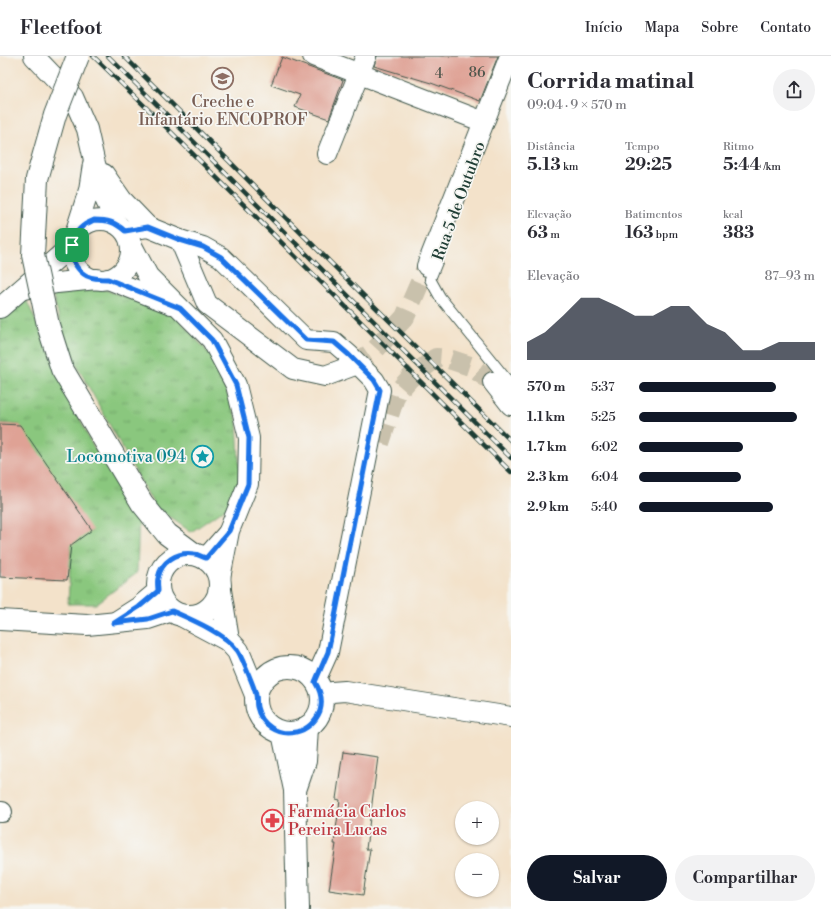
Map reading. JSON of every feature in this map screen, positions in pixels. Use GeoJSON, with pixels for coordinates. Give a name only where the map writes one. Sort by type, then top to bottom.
{"type":"FeatureCollection","features":[{"type":"Feature","properties":{"kind":"main road"},"geometry":{"type":"LineString","coordinates":[[78,56],[55,115],[37,179],[33,255],[48,325],[62,369],[142,503],[167,534],[214,566],[220,584],[233,645],[256,695]]}},
{"type":"Feature","properties":{"kind":"main road"},"geometry":{"type":"LineString","coordinates":[[142,503],[157,544],[158,585],[163,603],[177,613],[233,645],[282,668]]}},
{"type":"Feature","properties":{"kind":"main road"},"geometry":{"type":"LineString","coordinates":[[158,585],[162,568],[171,559],[182,554],[200,556]]}},
{"type":"Feature","properties":{"kind":"main road"},"geometry":{"type":"LineString","coordinates":[[177,613],[195,616],[207,610],[215,602],[220,584]]}},
{"type":"Feature","properties":{"kind":"main road"},"geometry":{"type":"LineString","coordinates":[[282,668],[301,670],[309,674],[318,690],[320,709],[315,720],[300,731],[283,733],[273,729],[265,723],[259,715],[256,705],[256,695],[260,685],[265,678],[282,668]]}},
{"type":"Feature","properties":{"kind":"main road"},"geometry":{"type":"LineString","coordinates":[[295,790],[305,761],[307,727]]}},
{"type":"Feature","properties":{"kind":"main road"},"geometry":{"type":"LineString","coordinates":[[283,733],[295,790],[298,909]]}},
{"type":"Feature","properties":{"kind":"street"},"geometry":{"type":"LineString","coordinates":[[34,56],[73,98],[87,129],[105,199],[148,276],[212,340],[236,385],[249,438],[248,484],[229,531],[220,584]]}},
{"type":"Feature","properties":{"kind":"street"},"geometry":{"type":"LineString","coordinates":[[313,56],[363,65],[484,122]]}},
{"type":"Feature","properties":{"kind":"street","name":"Rua 5 de Outubro"},"geometry":{"type":"LineString","coordinates":[[428,272],[510,56]]}},
{"type":"Feature","properties":{"kind":"street"},"geometry":{"type":"LineString","coordinates":[[327,154],[363,65]]}},
{"type":"Feature","properties":{"kind":"street"},"geometry":{"type":"LineString","coordinates":[[94,160],[122,200],[148,227],[180,240],[203,247],[221,257],[306,340],[334,342],[374,380],[380,390],[328,652],[318,690],[332,692],[345,691],[511,717]]}},
{"type":"Feature","properties":{"kind":"street"},"geometry":{"type":"LineString","coordinates":[[94,160],[88,190],[74,239],[72,257],[77,268],[86,275],[102,279],[180,308]]}},
{"type":"Feature","properties":{"kind":"street"},"geometry":{"type":"LineString","coordinates":[[0,308],[22,290],[74,239],[83,225],[94,220],[106,220],[124,233],[131,254],[127,265],[119,274],[102,279],[57,283],[22,290]]}},
{"type":"Feature","properties":{"kind":"street"},"geometry":{"type":"LineString","coordinates":[[124,233],[148,227]]}},
{"type":"Feature","properties":{"kind":"street"},"geometry":{"type":"LineString","coordinates":[[180,240],[207,304],[293,369],[325,376],[352,366]]}},
{"type":"Feature","properties":{"kind":"street"},"geometry":{"type":"LineString","coordinates":[[502,384],[511,405]]}},
{"type":"Feature","properties":{"kind":"street"},"geometry":{"type":"LineString","coordinates":[[328,652],[344,616],[380,443]]}},
{"type":"Feature","properties":{"kind":"street"},"geometry":{"type":"LineString","coordinates":[[200,556],[229,531]]}},
{"type":"Feature","properties":{"kind":"street"},"geometry":{"type":"LineString","coordinates":[[114,623],[139,607],[158,585]]}},
{"type":"Feature","properties":{"kind":"street"},"geometry":{"type":"LineString","coordinates":[[0,620],[87,625],[148,619],[177,613]]}},
{"type":"Feature","properties":{"kind":"lane"},"geometry":{"type":"LineString","coordinates":[[428,272],[440,297],[502,384]]}},
{"type":"Feature","properties":{"kind":"green space"},"geometry":{"type":"Polygon","coordinates":[[[75,289],[106,290],[175,315],[214,359],[237,419],[240,479],[229,506],[191,532],[155,507],[66,346],[52,292],[75,289]]]}},
{"type":"Feature","properties":{"kind":"green space"},"geometry":{"type":"Polygon","coordinates":[[[22,290],[90,441],[139,516],[137,573],[96,604],[68,604],[71,545],[20,425],[0,423],[0,308],[22,290]]]}},
{"type":"Feature","properties":{"kind":"building"},"geometry":{"type":"Polygon","coordinates":[[[377,56],[498,56],[480,101],[431,83],[374,66],[377,56]]]}},
{"type":"Feature","properties":{"kind":"building"},"geometry":{"type":"Polygon","coordinates":[[[282,57],[343,80],[329,119],[295,107],[300,95],[271,85],[282,57]]]}},
{"type":"Feature","properties":{"kind":"building"},"geometry":{"type":"Polygon","coordinates":[[[0,424],[20,425],[92,530],[71,545],[67,580],[0,577],[0,424]]]}},
{"type":"Feature","properties":{"kind":"building"},"geometry":{"type":"Polygon","coordinates":[[[343,752],[378,757],[366,849],[370,849],[363,895],[329,890],[336,844],[334,844],[340,800],[336,799],[343,752]]]}},
{"type":"Feature","properties":{"kind":"tunnel"},"geometry":{"type":"LineString","coordinates":[[352,366],[374,351],[405,317],[427,266]]}},
{"type":"Feature","properties":{"kind":"tunnel"},"geometry":{"type":"LineString","coordinates":[[380,443],[396,394],[410,378],[436,358],[449,359],[470,366],[493,382]]}},
{"type":"Feature","properties":{"kind":"railway"},"geometry":{"type":"LineString","coordinates":[[93,56],[156,117],[511,472]]}},
{"type":"Feature","properties":{"kind":"railway"},"geometry":{"type":"LineString","coordinates":[[108,56],[511,458]]}},
{"type":"Feature","properties":{"kind":"railway"},"geometry":{"type":"LineString","coordinates":[[124,56],[511,441]]}},
{"type":"Feature","properties":{"kind":"place","name":"Creche e Infantário ENCOPROF"},"geometry":{"type":"Point","coordinates":[223,79]}},
{"type":"Feature","properties":{"kind":"place","name":"Locomotiva 094"},"geometry":{"type":"Point","coordinates":[202,457]}},
{"type":"Feature","properties":{"kind":"place","name":"Farmácia Carlos Pereira Lucas"},"geometry":{"type":"Point","coordinates":[273,821]}},
{"type":"Feature","properties":{"kind":"route"},"geometry":{"type":"LineString","coordinates":[[94,220],[106,220],[117,224],[125,231],[148,227],[180,240],[203,247],[221,257],[306,340],[334,342],[374,380],[380,390],[328,652],[315,682],[319,687],[321,698],[320,709],[315,720],[300,731],[283,733],[273,729],[265,723],[259,715],[256,705],[256,695],[238,651],[228,640],[172,611],[148,619],[114,623],[139,607],[158,591],[158,579],[162,568],[171,559],[182,554],[194,554],[206,558],[229,531],[248,484],[249,438],[236,385],[212,340],[180,308],[108,279],[97,279],[86,275],[77,268],[72,257],[72,245],[76,234],[83,225],[94,220]]}}]}
